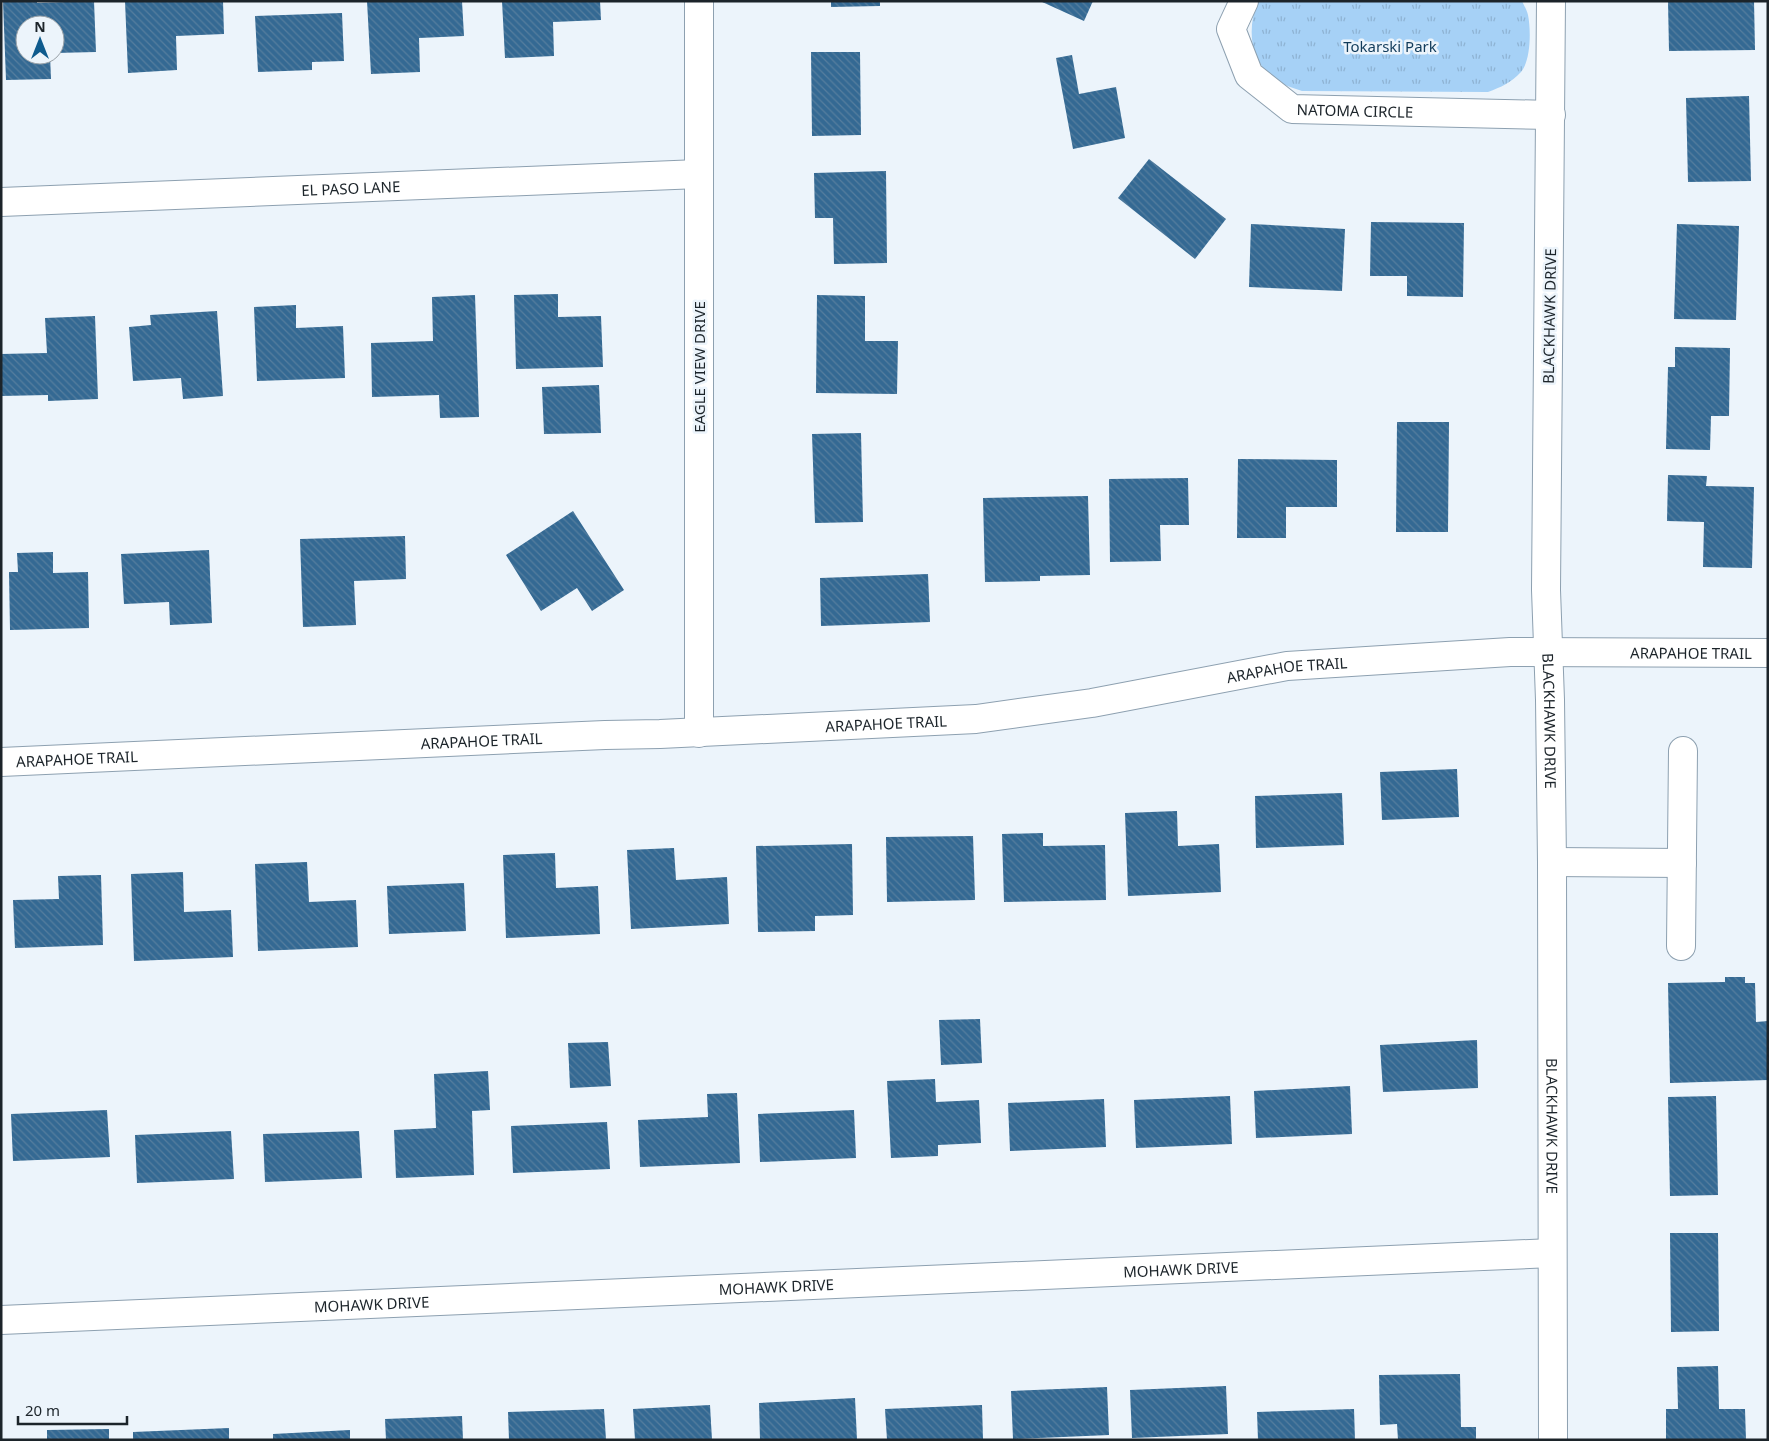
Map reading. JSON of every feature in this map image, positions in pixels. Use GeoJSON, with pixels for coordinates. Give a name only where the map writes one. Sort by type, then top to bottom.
{"type":"FeatureCollection","features":[{"type":"Feature","properties":{"kind":"street","name":"EAGLE VIEW DRIVE"},"geometry":{"type":"LineString","coordinates":[[699,1],[699,733]]}},
{"type":"Feature","properties":{"kind":"street","name":"NATOMA CIRCLE"},"geometry":{"type":"LineString","coordinates":[[1244,1],[1231,29],[1249,75],[1292,108],[1551,115]]}},
{"type":"Feature","properties":{"kind":"street","name":"BLACKHAWK DRIVE"},"geometry":{"type":"LineString","coordinates":[[1550,1],[1551,115],[1546,580],[1552,862],[1552,1440]]}},
{"type":"Feature","properties":{"kind":"street","name":"EL PASO LANE"},"geometry":{"type":"LineString","coordinates":[[1,202],[699,174]]}},
{"type":"Feature","properties":{"kind":"street","name":"ARAPAHOE TRAIL"},"geometry":{"type":"LineString","coordinates":[[1,762],[595,735],[699,733],[976,719],[1092,703],[1288,666],[1510,652],[1768,653]]}},
{"type":"Feature","properties":{"kind":"street"},"geometry":{"type":"LineString","coordinates":[[1681,946],[1682,751]]}},
{"type":"Feature","properties":{"kind":"street"},"geometry":{"type":"LineString","coordinates":[[1552,862],[1682,863]]}},
{"type":"Feature","properties":{"kind":"street","name":"MOHAWK DRIVE"},"geometry":{"type":"LineString","coordinates":[[1,1320],[1552,1253]]}},
{"type":"Feature","properties":{"kind":"green space","name":"Tokarski Park"},"geometry":{"type":"Polygon","coordinates":[[[1258,1],[1522,1],[1528,13],[1529,21],[1530,36],[1527,60],[1517,76],[1506,84],[1488,92],[1302,91],[1282,83],[1269,75],[1256,57],[1253,46],[1252,23],[1258,1]]]}},
{"type":"Feature","properties":{"kind":"building"},"geometry":{"type":"Polygon","coordinates":[[[3,1],[37,1],[37,3],[94,1],[96,52],[65,53],[65,15],[15,15],[15,65],[50,65],[51,79],[6,80],[3,1]]]}},
{"type":"Feature","properties":{"kind":"building"},"geometry":{"type":"Polygon","coordinates":[[[125,1],[223,1],[224,34],[176,36],[177,70],[128,73],[125,1]]]}},
{"type":"Feature","properties":{"kind":"building"},"geometry":{"type":"Polygon","coordinates":[[[367,1],[462,1],[464,36],[419,38],[420,72],[371,74],[367,1]]]}},
{"type":"Feature","properties":{"kind":"building"},"geometry":{"type":"Polygon","coordinates":[[[502,1],[600,1],[601,20],[553,22],[554,56],[505,58],[502,1]]]}},
{"type":"Feature","properties":{"kind":"building"},"geometry":{"type":"Polygon","coordinates":[[[831,1],[880,1],[880,6],[831,7],[831,1]]]}},
{"type":"Feature","properties":{"kind":"building"},"geometry":{"type":"Polygon","coordinates":[[[1040,1],[1093,1],[1084,21],[1040,1]]]}},
{"type":"Feature","properties":{"kind":"building"},"geometry":{"type":"Polygon","coordinates":[[[1668,1],[1754,1],[1755,50],[1669,51],[1668,1]]]}},
{"type":"Feature","properties":{"kind":"building"},"geometry":{"type":"Polygon","coordinates":[[[342,13],[344,61],[312,62],[312,70],[258,72],[255,16],[342,13]]]}},
{"type":"Feature","properties":{"kind":"building"},"geometry":{"type":"Polygon","coordinates":[[[811,52],[860,52],[861,135],[812,136],[811,52]]]}},
{"type":"Feature","properties":{"kind":"building"},"geometry":{"type":"Polygon","coordinates":[[[1072,55],[1079,94],[1116,87],[1125,138],[1073,149],[1056,58],[1072,55]]]}},
{"type":"Feature","properties":{"kind":"building"},"geometry":{"type":"Polygon","coordinates":[[[1749,96],[1751,181],[1688,182],[1686,98],[1749,96]]]}},
{"type":"Feature","properties":{"kind":"building"},"geometry":{"type":"Polygon","coordinates":[[[1149,159],[1226,219],[1195,259],[1118,198],[1149,159]]]}},
{"type":"Feature","properties":{"kind":"building"},"geometry":{"type":"Polygon","coordinates":[[[886,171],[887,263],[834,264],[833,218],[815,218],[814,173],[886,171]]]}},
{"type":"Feature","properties":{"kind":"building"},"geometry":{"type":"Polygon","coordinates":[[[1371,222],[1464,223],[1463,297],[1407,296],[1407,276],[1370,276],[1371,222]]]}},
{"type":"Feature","properties":{"kind":"building"},"geometry":{"type":"Polygon","coordinates":[[[1251,224],[1345,229],[1342,291],[1249,287],[1251,224]]]}},
{"type":"Feature","properties":{"kind":"building"},"geometry":{"type":"Polygon","coordinates":[[[1677,224],[1739,226],[1736,320],[1674,319],[1677,224]]]}},
{"type":"Feature","properties":{"kind":"building"},"geometry":{"type":"Polygon","coordinates":[[[558,294],[558,317],[601,316],[603,367],[516,369],[514,295],[558,294]]]}},
{"type":"Feature","properties":{"kind":"building"},"geometry":{"type":"Polygon","coordinates":[[[475,295],[479,417],[440,418],[439,395],[372,397],[371,343],[433,341],[432,297],[475,295]]]}},
{"type":"Feature","properties":{"kind":"building"},"geometry":{"type":"Polygon","coordinates":[[[817,295],[865,296],[865,341],[898,341],[897,394],[816,393],[817,295]]]}},
{"type":"Feature","properties":{"kind":"building"},"geometry":{"type":"Polygon","coordinates":[[[296,305],[296,328],[343,326],[345,378],[257,381],[254,307],[296,305]]]}},
{"type":"Feature","properties":{"kind":"building"},"geometry":{"type":"Polygon","coordinates":[[[217,311],[223,396],[183,399],[181,378],[133,381],[129,327],[151,325],[150,315],[217,311]]]}},
{"type":"Feature","properties":{"kind":"building"},"geometry":{"type":"Polygon","coordinates":[[[95,316],[98,399],[48,401],[48,395],[1,396],[1,354],[47,353],[45,318],[95,316]]]}},
{"type":"Feature","properties":{"kind":"building"},"geometry":{"type":"Polygon","coordinates":[[[1675,347],[1730,348],[1729,416],[1711,416],[1710,450],[1666,449],[1668,367],[1675,367],[1675,347]]]}},
{"type":"Feature","properties":{"kind":"building"},"geometry":{"type":"Polygon","coordinates":[[[599,385],[601,433],[544,434],[542,387],[599,385]]]}},
{"type":"Feature","properties":{"kind":"building"},"geometry":{"type":"Polygon","coordinates":[[[1397,422],[1449,422],[1448,532],[1396,532],[1397,422]]]}},
{"type":"Feature","properties":{"kind":"building"},"geometry":{"type":"Polygon","coordinates":[[[861,433],[863,522],[815,523],[812,434],[861,433]]]}},
{"type":"Feature","properties":{"kind":"building"},"geometry":{"type":"Polygon","coordinates":[[[1238,459],[1337,460],[1337,507],[1286,507],[1286,538],[1237,538],[1238,459]]]}},
{"type":"Feature","properties":{"kind":"building"},"geometry":{"type":"Polygon","coordinates":[[[1668,475],[1707,476],[1706,486],[1754,487],[1752,568],[1703,567],[1704,522],[1667,521],[1668,475]]]}},
{"type":"Feature","properties":{"kind":"building"},"geometry":{"type":"Polygon","coordinates":[[[1188,478],[1189,525],[1160,525],[1161,561],[1110,562],[1109,479],[1188,478]]]}},
{"type":"Feature","properties":{"kind":"building"},"geometry":{"type":"Polygon","coordinates":[[[1088,496],[1090,575],[1040,576],[1040,581],[985,582],[983,498],[1088,496]]]}},
{"type":"Feature","properties":{"kind":"building"},"geometry":{"type":"Polygon","coordinates":[[[573,511],[624,590],[592,611],[577,588],[541,611],[506,555],[573,511]]]}},
{"type":"Feature","properties":{"kind":"building"},"geometry":{"type":"Polygon","coordinates":[[[405,536],[406,579],[354,581],[356,625],[303,627],[300,539],[405,536]]]}},
{"type":"Feature","properties":{"kind":"building"},"geometry":{"type":"Polygon","coordinates":[[[209,550],[212,623],[170,625],[169,602],[124,604],[121,554],[209,550]]]}},
{"type":"Feature","properties":{"kind":"building"},"geometry":{"type":"Polygon","coordinates":[[[53,552],[53,573],[88,572],[89,628],[10,630],[9,572],[18,572],[17,553],[53,552]]]}},
{"type":"Feature","properties":{"kind":"building"},"geometry":{"type":"Polygon","coordinates":[[[928,574],[930,622],[821,626],[820,578],[928,574]]]}},
{"type":"Feature","properties":{"kind":"building"},"geometry":{"type":"Polygon","coordinates":[[[1457,769],[1459,817],[1382,820],[1380,772],[1457,769]]]}},
{"type":"Feature","properties":{"kind":"building"},"geometry":{"type":"Polygon","coordinates":[[[1342,793],[1344,845],[1256,848],[1255,796],[1342,793]]]}},
{"type":"Feature","properties":{"kind":"building"},"geometry":{"type":"Polygon","coordinates":[[[1177,811],[1178,846],[1219,844],[1221,892],[1128,896],[1125,813],[1177,811]]]}},
{"type":"Feature","properties":{"kind":"building"},"geometry":{"type":"Polygon","coordinates":[[[1043,833],[1043,846],[1105,845],[1106,900],[1004,902],[1002,834],[1043,833]]]}},
{"type":"Feature","properties":{"kind":"building"},"geometry":{"type":"Polygon","coordinates":[[[973,836],[975,900],[887,902],[886,837],[973,836]]]}},
{"type":"Feature","properties":{"kind":"building"},"geometry":{"type":"Polygon","coordinates":[[[852,844],[853,915],[815,916],[815,931],[758,932],[756,846],[852,844]]]}},
{"type":"Feature","properties":{"kind":"building"},"geometry":{"type":"Polygon","coordinates":[[[674,848],[676,880],[727,877],[729,924],[631,929],[627,850],[674,848]]]}},
{"type":"Feature","properties":{"kind":"building"},"geometry":{"type":"Polygon","coordinates":[[[555,853],[556,888],[598,886],[600,934],[506,938],[503,855],[555,853]]]}},
{"type":"Feature","properties":{"kind":"building"},"geometry":{"type":"Polygon","coordinates":[[[307,862],[309,902],[356,900],[358,947],[258,951],[255,864],[307,862]]]}},
{"type":"Feature","properties":{"kind":"building"},"geometry":{"type":"Polygon","coordinates":[[[183,872],[184,912],[231,910],[233,957],[134,961],[131,874],[183,872]]]}},
{"type":"Feature","properties":{"kind":"building"},"geometry":{"type":"Polygon","coordinates":[[[101,875],[103,945],[15,948],[13,900],[59,899],[58,876],[101,875]]]}},
{"type":"Feature","properties":{"kind":"building"},"geometry":{"type":"Polygon","coordinates":[[[464,883],[466,931],[389,934],[387,886],[464,883]]]}},
{"type":"Feature","properties":{"kind":"building"},"geometry":{"type":"Polygon","coordinates":[[[1725,977],[1745,977],[1745,983],[1755,983],[1756,1022],[1768,1021],[1768,1080],[1670,1083],[1668,983],[1725,982],[1725,977]]]}},
{"type":"Feature","properties":{"kind":"building"},"geometry":{"type":"Polygon","coordinates":[[[980,1019],[982,1063],[941,1065],[939,1020],[980,1019]]]}},
{"type":"Feature","properties":{"kind":"building"},"geometry":{"type":"Polygon","coordinates":[[[1477,1040],[1478,1088],[1383,1092],[1380,1045],[1477,1040]]]}},
{"type":"Feature","properties":{"kind":"building"},"geometry":{"type":"Polygon","coordinates":[[[608,1042],[611,1086],[570,1088],[568,1043],[608,1042]]]}},
{"type":"Feature","properties":{"kind":"building"},"geometry":{"type":"Polygon","coordinates":[[[488,1071],[490,1110],[472,1111],[474,1175],[396,1178],[394,1130],[436,1128],[434,1074],[488,1071]]]}},
{"type":"Feature","properties":{"kind":"building"},"geometry":{"type":"Polygon","coordinates":[[[935,1079],[936,1102],[979,1100],[981,1143],[938,1145],[938,1156],[891,1158],[887,1081],[935,1079]]]}},
{"type":"Feature","properties":{"kind":"building"},"geometry":{"type":"Polygon","coordinates":[[[1350,1086],[1352,1134],[1256,1138],[1254,1091],[1350,1086]]]}},
{"type":"Feature","properties":{"kind":"building"},"geometry":{"type":"Polygon","coordinates":[[[737,1093],[740,1163],[640,1167],[638,1120],[708,1117],[707,1094],[737,1093]]]}},
{"type":"Feature","properties":{"kind":"building"},"geometry":{"type":"Polygon","coordinates":[[[1230,1096],[1232,1144],[1136,1148],[1134,1100],[1230,1096]]]}},
{"type":"Feature","properties":{"kind":"building"},"geometry":{"type":"Polygon","coordinates":[[[1716,1096],[1718,1195],[1670,1196],[1668,1097],[1716,1096]]]}},
{"type":"Feature","properties":{"kind":"building"},"geometry":{"type":"Polygon","coordinates":[[[1104,1099],[1106,1147],[1010,1151],[1008,1103],[1104,1099]]]}},
{"type":"Feature","properties":{"kind":"building"},"geometry":{"type":"Polygon","coordinates":[[[107,1110],[110,1157],[13,1161],[11,1114],[107,1110]]]}},
{"type":"Feature","properties":{"kind":"building"},"geometry":{"type":"Polygon","coordinates":[[[854,1110],[856,1158],[760,1162],[758,1114],[854,1110]]]}},
{"type":"Feature","properties":{"kind":"building"},"geometry":{"type":"Polygon","coordinates":[[[607,1122],[610,1169],[513,1173],[511,1126],[607,1122]]]}},
{"type":"Feature","properties":{"kind":"building"},"geometry":{"type":"Polygon","coordinates":[[[231,1131],[234,1179],[137,1183],[135,1135],[231,1131]]]}},
{"type":"Feature","properties":{"kind":"building"},"geometry":{"type":"Polygon","coordinates":[[[359,1131],[362,1178],[265,1182],[263,1134],[359,1131]]]}},
{"type":"Feature","properties":{"kind":"building"},"geometry":{"type":"Polygon","coordinates":[[[1670,1233],[1718,1233],[1719,1331],[1671,1332],[1670,1233]]]}},
{"type":"Feature","properties":{"kind":"building"},"geometry":{"type":"Polygon","coordinates":[[[1718,1366],[1719,1409],[1745,1409],[1746,1440],[1666,1440],[1666,1409],[1678,1409],[1677,1367],[1718,1366]]]}},
{"type":"Feature","properties":{"kind":"building"},"geometry":{"type":"Polygon","coordinates":[[[1460,1374],[1461,1427],[1476,1427],[1476,1440],[1398,1440],[1397,1424],[1380,1425],[1379,1375],[1460,1374]]]}},
{"type":"Feature","properties":{"kind":"building"},"geometry":{"type":"Polygon","coordinates":[[[1226,1386],[1228,1434],[1132,1438],[1130,1390],[1226,1386]]]}},
{"type":"Feature","properties":{"kind":"building"},"geometry":{"type":"Polygon","coordinates":[[[1107,1387],[1109,1435],[1013,1439],[1011,1391],[1107,1387]]]}},
{"type":"Feature","properties":{"kind":"building"},"geometry":{"type":"Polygon","coordinates":[[[855,1398],[857,1440],[760,1440],[759,1403],[855,1398]]]}},
{"type":"Feature","properties":{"kind":"building"},"geometry":{"type":"Polygon","coordinates":[[[710,1405],[712,1440],[635,1440],[633,1409],[710,1405]]]}},
{"type":"Feature","properties":{"kind":"building"},"geometry":{"type":"Polygon","coordinates":[[[982,1405],[983,1440],[887,1440],[885,1409],[982,1405]]]}},
{"type":"Feature","properties":{"kind":"building"},"geometry":{"type":"Polygon","coordinates":[[[604,1409],[606,1440],[509,1440],[508,1412],[604,1409]]]}},
{"type":"Feature","properties":{"kind":"building"},"geometry":{"type":"Polygon","coordinates":[[[1354,1409],[1355,1440],[1258,1440],[1257,1412],[1354,1409]]]}},
{"type":"Feature","properties":{"kind":"building"},"geometry":{"type":"Polygon","coordinates":[[[462,1416],[463,1440],[386,1440],[385,1419],[462,1416]]]}},
{"type":"Feature","properties":{"kind":"building"},"geometry":{"type":"Polygon","coordinates":[[[229,1428],[229,1440],[133,1440],[133,1432],[229,1428]]]}},
{"type":"Feature","properties":{"kind":"building"},"geometry":{"type":"Polygon","coordinates":[[[109,1429],[109,1440],[47,1440],[47,1430],[109,1429]]]}},
{"type":"Feature","properties":{"kind":"building"},"geometry":{"type":"Polygon","coordinates":[[[350,1430],[350,1440],[273,1440],[273,1434],[350,1430]]]}}]}
